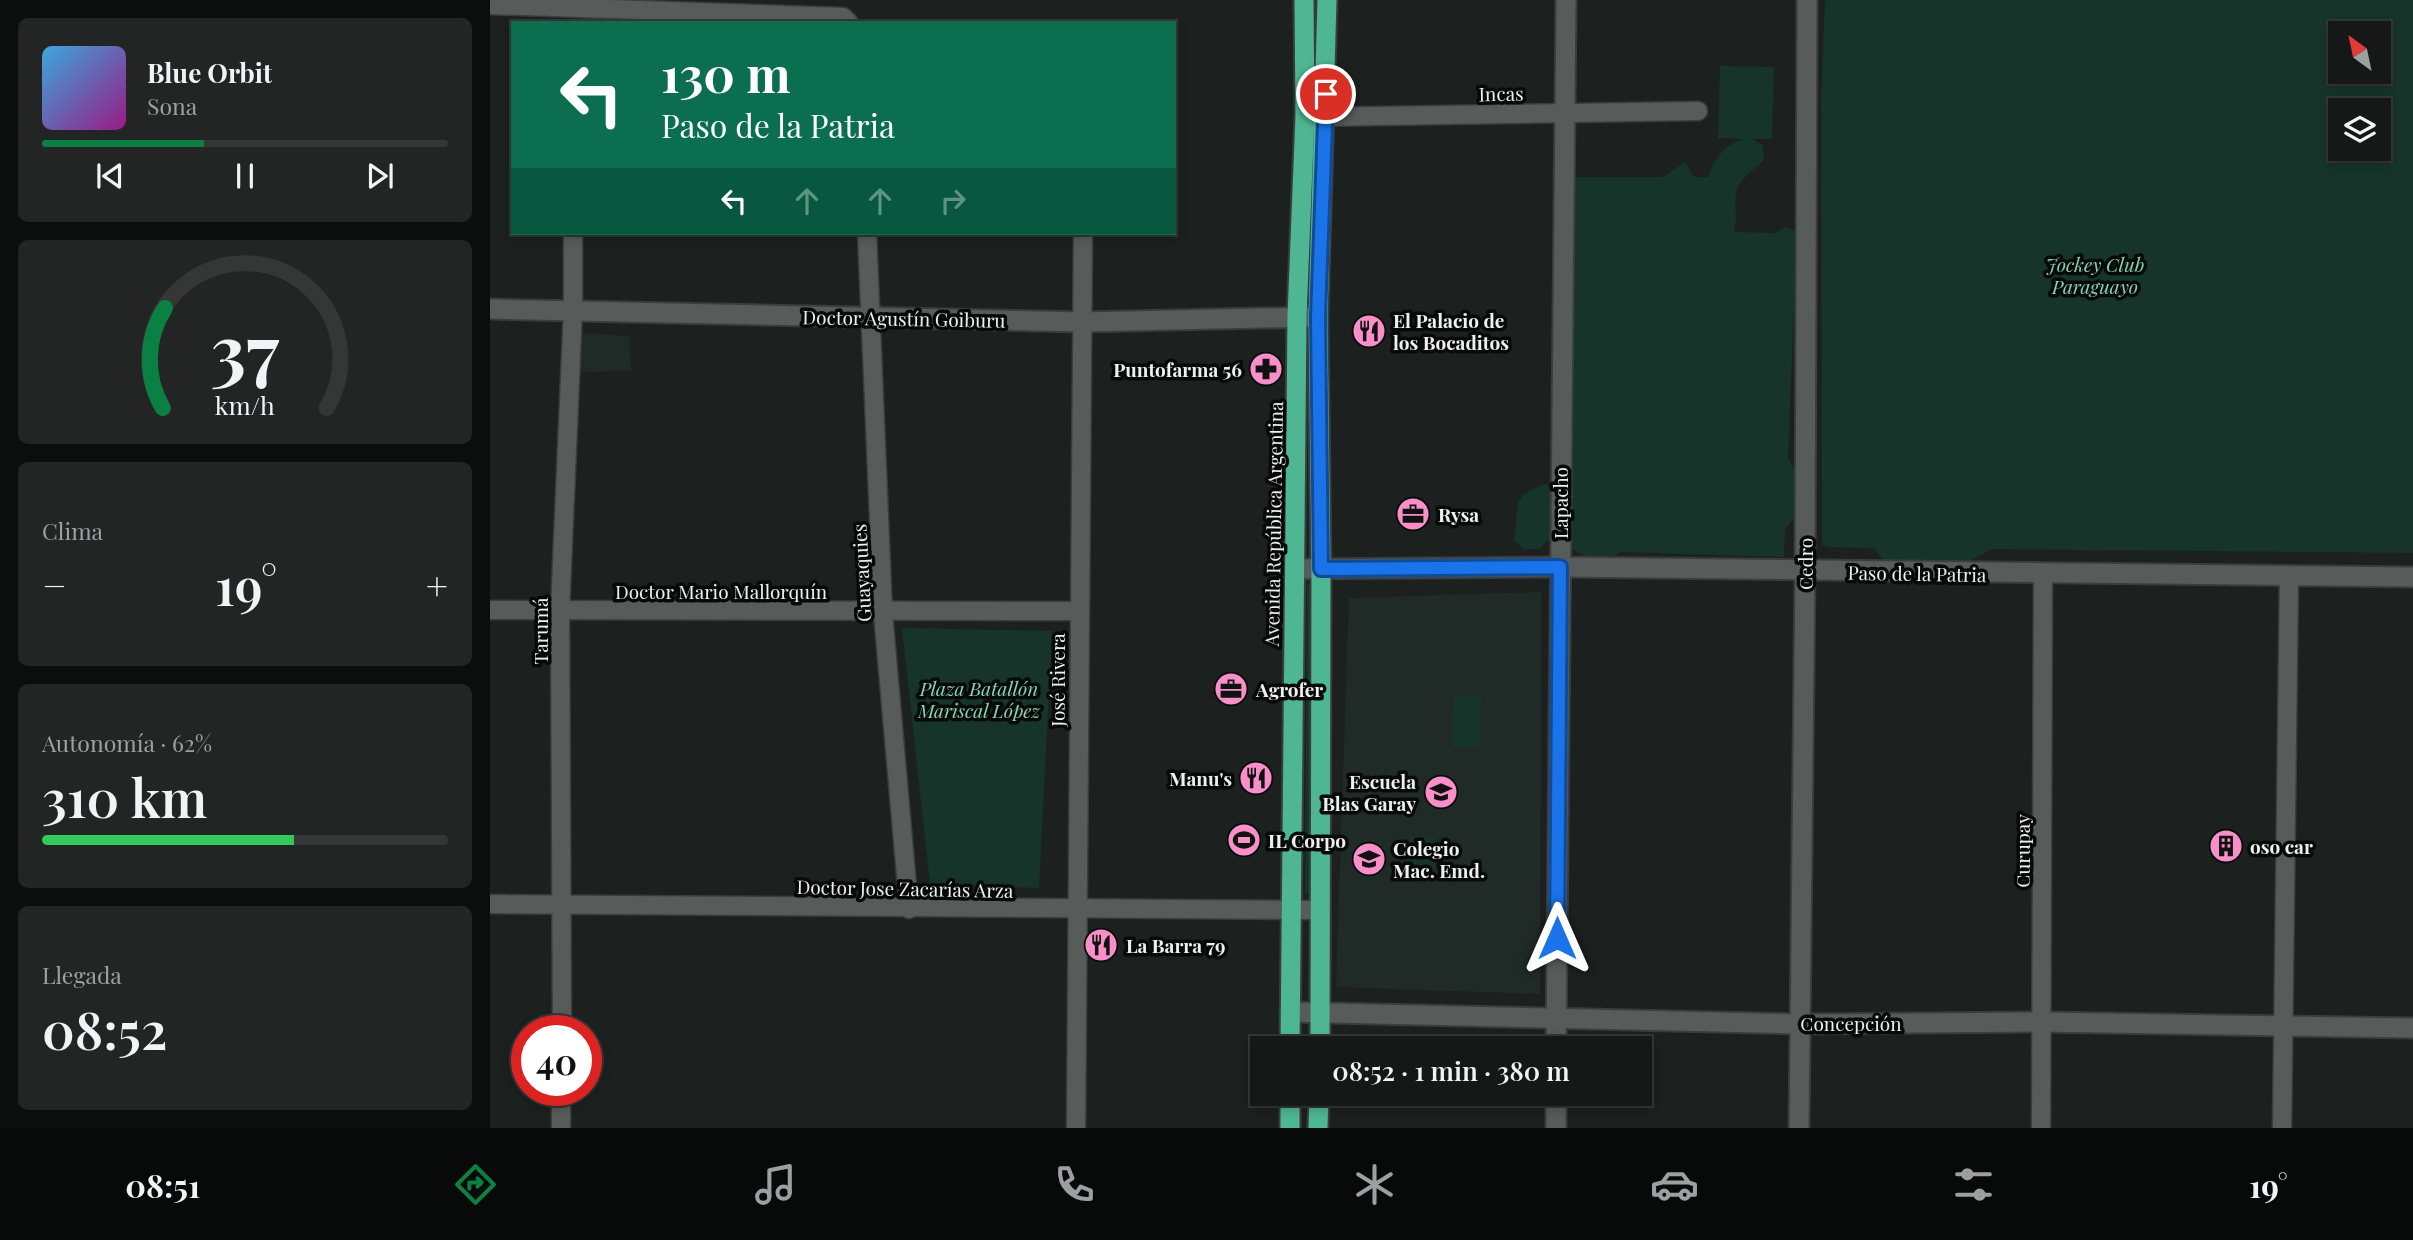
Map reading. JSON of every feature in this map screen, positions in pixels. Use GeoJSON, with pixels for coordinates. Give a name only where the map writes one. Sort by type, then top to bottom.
{"type":"FeatureCollection","features":[{"type":"Feature","properties":{"kind":"highway","name":"Avenida República Argentina"},"geometry":{"type":"LineString","coordinates":[[1290,1036],[1297,316],[1305,116],[1304,0]]}},
{"type":"Feature","properties":{"kind":"highway"},"geometry":{"type":"LineString","coordinates":[[1320,1036],[1321,569],[1318,317],[1327,0]]}},
{"type":"Feature","properties":{"kind":"highway"},"geometry":{"type":"LineString","coordinates":[[1290,1106],[1290,1128]]}},
{"type":"Feature","properties":{"kind":"highway"},"geometry":{"type":"LineString","coordinates":[[1318,1128],[1319,1106]]}},
{"type":"Feature","properties":{"kind":"street","name":"Lapacho"},"geometry":{"type":"LineString","coordinates":[[1556,1036],[1566,0]]}},
{"type":"Feature","properties":{"kind":"street","name":"Cedro"},"geometry":{"type":"LineString","coordinates":[[1799,1128],[1807,0]]}},
{"type":"Feature","properties":{"kind":"street"},"geometry":{"type":"LineString","coordinates":[[490,5],[846,20]]}},
{"type":"Feature","properties":{"kind":"street","name":"Incas"},"geometry":{"type":"LineString","coordinates":[[1305,116],[1325,118],[1698,111]]}},
{"type":"Feature","properties":{"kind":"street","name":"Tarumá"},"geometry":{"type":"LineString","coordinates":[[562,1015],[560,611],[573,309],[573,235]]}},
{"type":"Feature","properties":{"kind":"street","name":"Guayaquies"},"geometry":{"type":"LineString","coordinates":[[867,235],[883,613],[909,909]]}},
{"type":"Feature","properties":{"kind":"street","name":"José Rivera"},"geometry":{"type":"LineString","coordinates":[[1076,1128],[1080,911],[1078,611],[1083,235]]}},
{"type":"Feature","properties":{"kind":"street","name":"Doctor Agustín Goiburu"},"geometry":{"type":"LineString","coordinates":[[490,309],[1083,322],[1318,317]]}},
{"type":"Feature","properties":{"kind":"street","name":"Paso de la Patria"},"geometry":{"type":"LineString","coordinates":[[1295,569],[1560,567],[2413,578]]}},
{"type":"Feature","properties":{"kind":"street","name":"Curupay"},"geometry":{"type":"LineString","coordinates":[[2041,1128],[2043,574]]}},
{"type":"Feature","properties":{"kind":"street"},"geometry":{"type":"LineString","coordinates":[[2282,1128],[2289,576]]}},
{"type":"Feature","properties":{"kind":"street","name":"Doctor Mario Mallorquín"},"geometry":{"type":"LineString","coordinates":[[490,610],[883,613],[1078,611]]}},
{"type":"Feature","properties":{"kind":"street","name":"Doctor Jose Zacarías Arza"},"geometry":{"type":"LineString","coordinates":[[490,904],[1080,911],[1319,910]]}},
{"type":"Feature","properties":{"kind":"street","name":"Concepción"},"geometry":{"type":"LineString","coordinates":[[1290,1012],[1799,1024],[2043,1022],[2413,1028]]}},
{"type":"Feature","properties":{"kind":"street"},"geometry":{"type":"LineString","coordinates":[[561,1106],[561,1128]]}},
{"type":"Feature","properties":{"kind":"street"},"geometry":{"type":"LineString","coordinates":[[1556,1106],[1556,1128]]}},
{"type":"Feature","properties":{"kind":"shaded area"},"geometry":{"type":"Polygon","coordinates":[[[577,333],[629,336],[631,371],[577,372],[577,333]]]}},
{"type":"Feature","properties":{"kind":"shaded area","name":"Escuela Blas Garay"},"geometry":{"type":"Polygon","coordinates":[[[1541,592],[1540,994],[1336,987],[1349,598],[1541,592]]]}},
{"type":"Feature","properties":{"kind":"green space","name":"Jockey Club Paraguayo"},"geometry":{"type":"Polygon","coordinates":[[[1825,0],[2413,0],[2413,553],[1992,549],[1962,565],[1893,573],[1874,548],[1827,547],[1822,544],[1821,98],[1825,0]]]}},
{"type":"Feature","properties":{"kind":"green space"},"geometry":{"type":"Polygon","coordinates":[[[1720,66],[1774,67],[1772,139],[1752,139],[1763,145],[1764,160],[1745,177],[1737,189],[1734,232],[1776,233],[1785,227],[1797,232],[1788,458],[1803,483],[1797,514],[1785,530],[1784,557],[1620,552],[1606,559],[1590,558],[1576,552],[1570,542],[1565,512],[1572,432],[1568,177],[1663,177],[1685,162],[1694,177],[1708,177],[1721,153],[1744,139],[1718,138],[1720,66]]]}},
{"type":"Feature","properties":{"kind":"green space"},"geometry":{"type":"Polygon","coordinates":[[[1545,484],[1554,487],[1555,533],[1539,549],[1524,549],[1514,539],[1518,503],[1526,493],[1545,484]]]}},
{"type":"Feature","properties":{"kind":"green space"},"geometry":{"type":"Polygon","coordinates":[[[1311,583],[1308,895],[1305,894],[1307,585],[1311,583]]]}},
{"type":"Feature","properties":{"kind":"green space","name":"Plaza Batallón Mariscal López"},"geometry":{"type":"Polygon","coordinates":[[[902,628],[1052,631],[1039,888],[930,884],[902,628]]]}},
{"type":"Feature","properties":{"kind":"green space"},"geometry":{"type":"Polygon","coordinates":[[[1454,694],[1482,696],[1479,747],[1451,746],[1454,694]]]}},
{"type":"Feature","properties":{"kind":"green space"},"geometry":{"type":"Polygon","coordinates":[[[1409,835],[1435,836],[1434,875],[1409,875],[1409,835]]]}},
{"type":"Feature","properties":{"kind":"place","name":"El Palacio de los Bocaditos"},"geometry":{"type":"Point","coordinates":[1369,331]}},
{"type":"Feature","properties":{"kind":"place","name":"Puntofarma 56"},"geometry":{"type":"Point","coordinates":[1266,369]}},
{"type":"Feature","properties":{"kind":"place","name":"Rysa"},"geometry":{"type":"Point","coordinates":[1413,514]}},
{"type":"Feature","properties":{"kind":"place","name":"Agrofer"},"geometry":{"type":"Point","coordinates":[1231,689]}},
{"type":"Feature","properties":{"kind":"place","name":"Manu's"},"geometry":{"type":"Point","coordinates":[1256,778]}},
{"type":"Feature","properties":{"kind":"place","name":"Escuela Blas Garay"},"geometry":{"type":"Point","coordinates":[1441,792]}},
{"type":"Feature","properties":{"kind":"place","name":"IL Corpo"},"geometry":{"type":"Point","coordinates":[1244,840]}},
{"type":"Feature","properties":{"kind":"place","name":"oso car"},"geometry":{"type":"Point","coordinates":[2226,846]}},
{"type":"Feature","properties":{"kind":"place","name":"Colegio Mac. Emd."},"geometry":{"type":"Point","coordinates":[1369,859]}},
{"type":"Feature","properties":{"kind":"place","name":"La Barra 79"},"geometry":{"type":"Point","coordinates":[1101,945]}},
{"type":"Feature","properties":{"kind":"route"},"geometry":{"type":"LineString","coordinates":[[1326,94],[1318,317],[1321,569],[1560,567],[1557,938]]}}]}
